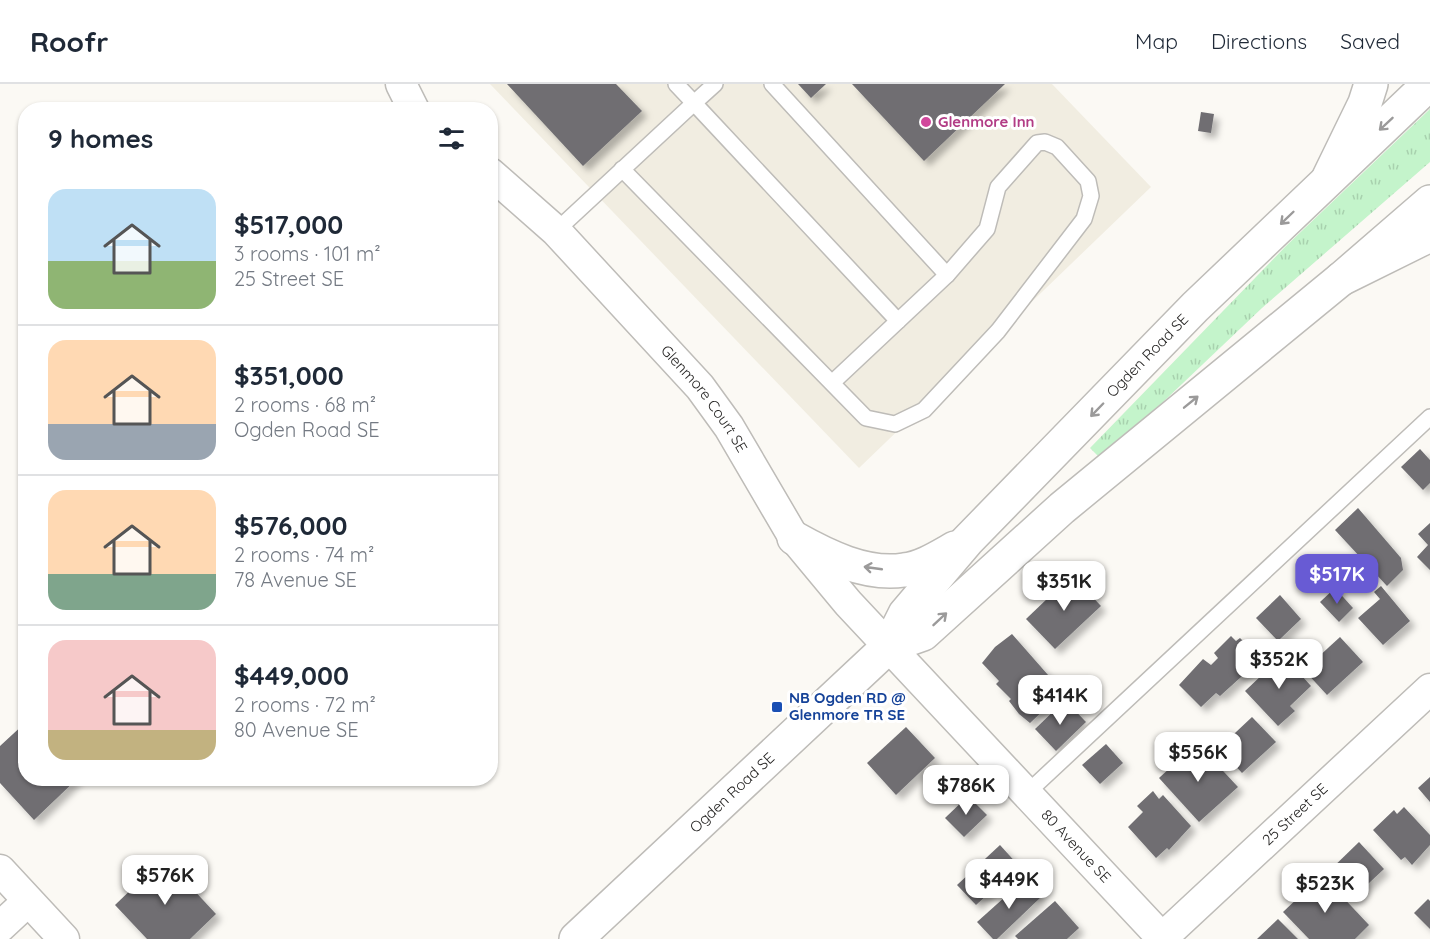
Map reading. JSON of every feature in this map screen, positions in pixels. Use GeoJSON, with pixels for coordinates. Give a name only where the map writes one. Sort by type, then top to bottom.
{"type":"FeatureCollection","features":[{"type":"Feature","properties":{"kind":"main road"},"geometry":{"type":"LineString","coordinates":[[1329,177],[1365,103],[1371,84]]}},
{"type":"Feature","properties":{"kind":"main road","name":"Ogden Road SE"},"geometry":{"type":"LineString","coordinates":[[576,939],[889,646],[905,614],[967,541],[1196,307],[1329,177],[1429,84]]}},
{"type":"Feature","properties":{"kind":"main road","name":"Ogden Road SE"},"geometry":{"type":"LineString","coordinates":[[889,646],[923,634],[1062,508],[1341,279],[1430,202]]}},
{"type":"Feature","properties":{"kind":"main road"},"geometry":{"type":"LineString","coordinates":[[1341,279],[1430,235]]}},
{"type":"Feature","properties":{"kind":"main road"},"geometry":{"type":"LineString","coordinates":[[794,538],[823,555],[854,565],[896,570],[925,564],[967,541]]}},
{"type":"Feature","properties":{"kind":"street"},"geometry":{"type":"LineString","coordinates":[[401,84],[410,102]]}},
{"type":"Feature","properties":{"kind":"street","name":"Glenmore Court SE"},"geometry":{"type":"LineString","coordinates":[[498,181],[556,231],[700,387],[729,426],[794,538],[848,603],[889,646]]}},
{"type":"Feature","properties":{"kind":"street","name":"80 Avenue SE"},"geometry":{"type":"LineString","coordinates":[[889,646],[1162,939]]}},
{"type":"Feature","properties":{"kind":"street","name":"25 Street SE"},"geometry":{"type":"LineString","coordinates":[[1162,939],[1430,689]]}},
{"type":"Feature","properties":{"kind":"street"},"geometry":{"type":"LineString","coordinates":[[0,870],[64,939]]}},
{"type":"Feature","properties":{"kind":"street"},"geometry":{"type":"LineString","coordinates":[[0,927],[28,901]]}},
{"type":"Feature","properties":{"kind":"lane"},"geometry":{"type":"LineString","coordinates":[[676,84],[898,321]]}},
{"type":"Feature","properties":{"kind":"lane"},"geometry":{"type":"LineString","coordinates":[[556,231],[715,84]]}},
{"type":"Feature","properties":{"kind":"lane"},"geometry":{"type":"LineString","coordinates":[[772,84],[947,275]]}},
{"type":"Feature","properties":{"kind":"lane"},"geometry":{"type":"LineString","coordinates":[[622,170],[866,418],[895,424],[924,410],[998,331],[1084,219],[1090,196],[1088,181],[1057,147],[1046,142],[1037,143],[998,187],[987,229],[947,275],[833,382]]}},
{"type":"Feature","properties":{"kind":"lane"},"geometry":{"type":"LineString","coordinates":[[1027,793],[1430,417]]}},
{"type":"Feature","properties":{"kind":"shaded area"},"geometry":{"type":"Polygon","coordinates":[[[490,84],[1052,84],[1151,187],[859,468],[490,84]]]}},
{"type":"Feature","properties":{"kind":"green space"},"geometry":{"type":"Polygon","coordinates":[[[1430,109],[1430,162],[1262,308],[1162,403],[1098,456],[1090,448],[1286,246],[1430,109]]]}},
{"type":"Feature","properties":{"kind":"building"},"geometry":{"type":"Polygon","coordinates":[[[507,84],[616,84],[642,111],[583,166],[507,84]]]}},
{"type":"Feature","properties":{"kind":"building"},"geometry":{"type":"Polygon","coordinates":[[[798,84],[826,84],[811,98],[798,84]]]}},
{"type":"Feature","properties":{"kind":"building","name":"Glenmore Inn"},"geometry":{"type":"Polygon","coordinates":[[[852,84],[1005,84],[924,161],[852,84]]]}},
{"type":"Feature","properties":{"kind":"building"},"geometry":{"type":"Polygon","coordinates":[[[1201,112],[1214,114],[1211,133],[1198,131],[1201,112]]]}},
{"type":"Feature","properties":{"kind":"building"},"geometry":{"type":"Polygon","coordinates":[[[1420,449],[1430,460],[1430,483],[1423,490],[1401,467],[1420,449]]]}},
{"type":"Feature","properties":{"kind":"building"},"geometry":{"type":"Polygon","coordinates":[[[1358,508],[1401,558],[1403,570],[1387,586],[1335,530],[1358,508]]]}},
{"type":"Feature","properties":{"kind":"building"},"geometry":{"type":"Polygon","coordinates":[[[1430,523],[1430,570],[1417,557],[1428,545],[1418,534],[1430,523]]]}},
{"type":"Feature","properties":{"kind":"building"},"geometry":{"type":"Polygon","coordinates":[[[1072,575],[1101,606],[1055,649],[1026,619],[1072,575]]]}},
{"type":"Feature","properties":{"kind":"building"},"geometry":{"type":"Polygon","coordinates":[[[1381,586],[1410,621],[1383,645],[1358,618],[1380,599],[1374,592],[1381,586]]]}},
{"type":"Feature","properties":{"kind":"building"},"geometry":{"type":"Polygon","coordinates":[[[1335,588],[1353,608],[1339,622],[1320,602],[1335,588]]]}},
{"type":"Feature","properties":{"kind":"building"},"geometry":{"type":"Polygon","coordinates":[[[1280,595],[1301,619],[1278,641],[1256,618],[1280,595]]]}},
{"type":"Feature","properties":{"kind":"building"},"geometry":{"type":"Polygon","coordinates":[[[1012,634],[1063,692],[1030,723],[1019,714],[1009,701],[1011,699],[996,684],[999,681],[982,663],[995,647],[1012,634]]]}},
{"type":"Feature","properties":{"kind":"building"},"geometry":{"type":"Polygon","coordinates":[[[1231,636],[1236,641],[1240,638],[1261,659],[1220,696],[1216,693],[1201,707],[1179,685],[1203,659],[1211,665],[1218,658],[1214,653],[1231,636]]]}},
{"type":"Feature","properties":{"kind":"building"},"geometry":{"type":"Polygon","coordinates":[[[1340,637],[1363,662],[1327,695],[1304,670],[1340,637]]]}},
{"type":"Feature","properties":{"kind":"building"},"geometry":{"type":"Polygon","coordinates":[[[1283,655],[1311,686],[1290,706],[1295,711],[1278,726],[1245,691],[1283,655]]]}},
{"type":"Feature","properties":{"kind":"building"},"geometry":{"type":"Polygon","coordinates":[[[1065,700],[1086,722],[1056,751],[1035,729],[1065,700]]]}},
{"type":"Feature","properties":{"kind":"building"},"geometry":{"type":"Polygon","coordinates":[[[1252,717],[1276,742],[1242,773],[1219,748],[1252,717]]]}},
{"type":"Feature","properties":{"kind":"building"},"geometry":{"type":"Polygon","coordinates":[[[906,727],[935,758],[896,795],[867,763],[906,727]]]}},
{"type":"Feature","properties":{"kind":"building"},"geometry":{"type":"Polygon","coordinates":[[[18,729],[18,786],[70,786],[34,820],[0,783],[0,746],[18,729]]]}},
{"type":"Feature","properties":{"kind":"building"},"geometry":{"type":"Polygon","coordinates":[[[1197,743],[1238,787],[1199,822],[1159,778],[1197,743]]]}},
{"type":"Feature","properties":{"kind":"building"},"geometry":{"type":"Polygon","coordinates":[[[1106,744],[1123,763],[1100,784],[1082,765],[1106,744]]]}},
{"type":"Feature","properties":{"kind":"building"},"geometry":{"type":"Polygon","coordinates":[[[1430,777],[1430,802],[1418,788],[1430,777]]]}},
{"type":"Feature","properties":{"kind":"building"},"geometry":{"type":"Polygon","coordinates":[[[1153,791],[1159,799],[1163,795],[1191,826],[1169,850],[1167,848],[1156,858],[1128,827],[1143,812],[1137,806],[1153,791]]]}},
{"type":"Feature","properties":{"kind":"building"},"geometry":{"type":"Polygon","coordinates":[[[968,796],[987,815],[964,837],[945,818],[968,796]]]}},
{"type":"Feature","properties":{"kind":"building"},"geometry":{"type":"Polygon","coordinates":[[[1404,807],[1430,835],[1430,845],[1412,865],[1405,857],[1401,860],[1373,830],[1394,810],[1397,814],[1404,807]]]}},
{"type":"Feature","properties":{"kind":"building"},"geometry":{"type":"Polygon","coordinates":[[[1359,842],[1384,869],[1352,899],[1327,873],[1359,842]]]}},
{"type":"Feature","properties":{"kind":"building"},"geometry":{"type":"Polygon","coordinates":[[[1000,845],[1019,866],[976,905],[957,885],[1000,845]]]}},
{"type":"Feature","properties":{"kind":"building"},"geometry":{"type":"Polygon","coordinates":[[[164,858],[216,914],[190,939],[147,939],[115,905],[164,858]]]}},
{"type":"Feature","properties":{"kind":"building"},"geometry":{"type":"Polygon","coordinates":[[[1322,875],[1369,925],[1355,939],[1309,939],[1283,912],[1322,875]]]}},
{"type":"Feature","properties":{"kind":"building"},"geometry":{"type":"Polygon","coordinates":[[[1025,879],[1041,897],[997,939],[993,939],[977,922],[1025,879]]]}},
{"type":"Feature","properties":{"kind":"building"},"geometry":{"type":"Polygon","coordinates":[[[1428,899],[1430,901],[1430,929],[1414,913],[1428,899]]]}},
{"type":"Feature","properties":{"kind":"building"},"geometry":{"type":"Polygon","coordinates":[[[1055,901],[1079,928],[1067,939],[1018,939],[1015,936],[1055,901]]]}},
{"type":"Feature","properties":{"kind":"building"},"geometry":{"type":"Polygon","coordinates":[[[1278,919],[1298,939],[1257,939],[1278,919]]]}},
{"type":"Feature","properties":{"kind":"place","name":"Glenmore Inn"},"geometry":{"type":"Point","coordinates":[926,122]}},
{"type":"Feature","properties":{"kind":"place","name":"NB Ogden RD @ Glenmore TR SE"},"geometry":{"type":"Point","coordinates":[777,707]}}]}
